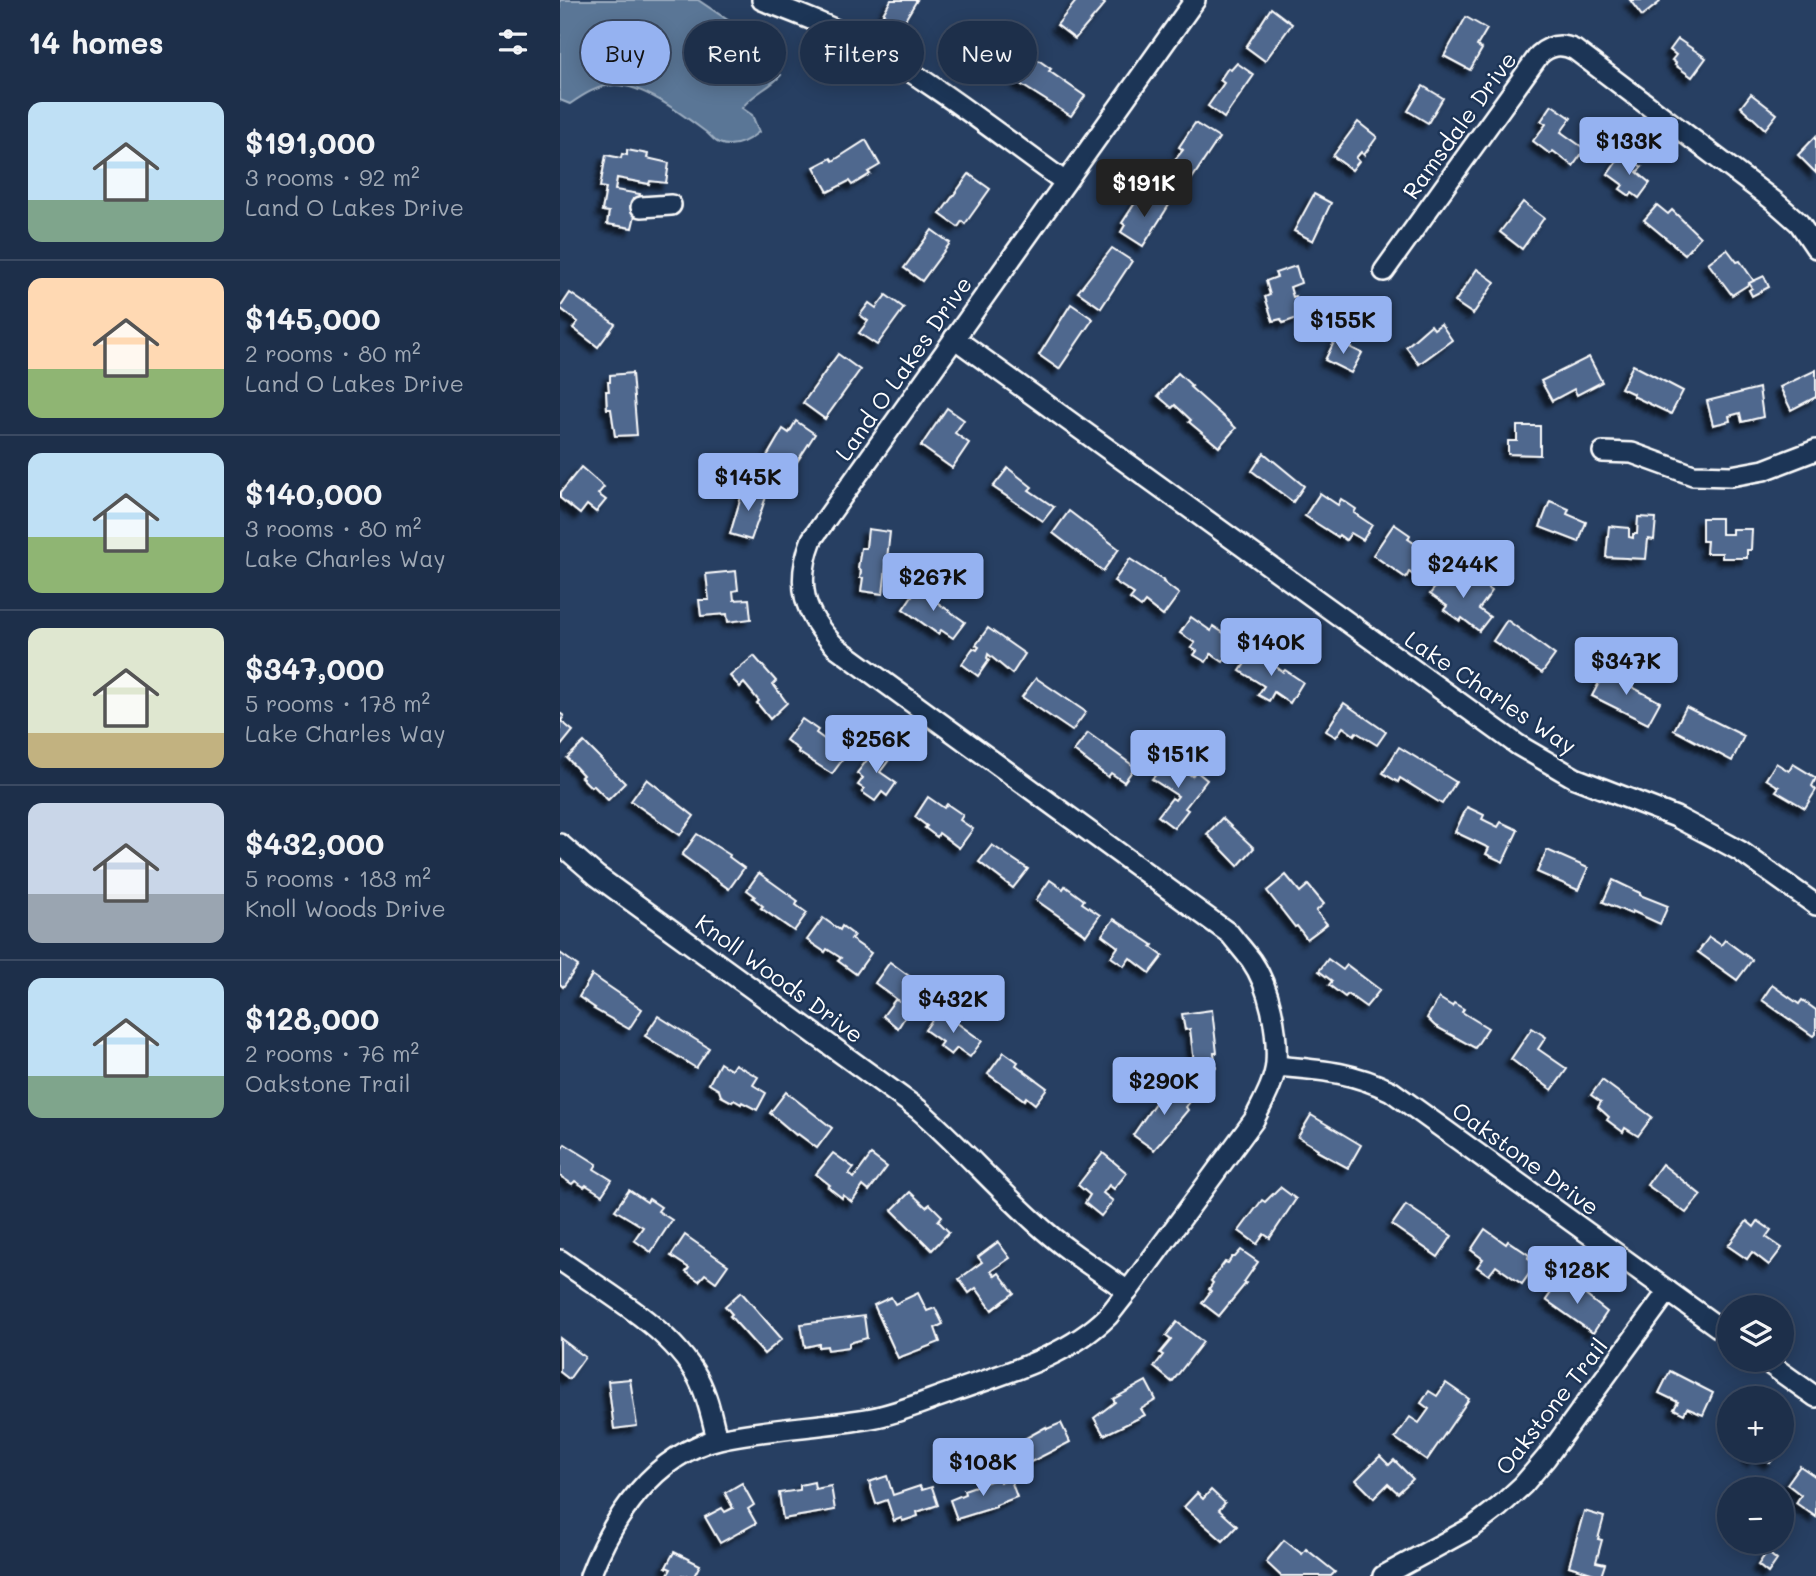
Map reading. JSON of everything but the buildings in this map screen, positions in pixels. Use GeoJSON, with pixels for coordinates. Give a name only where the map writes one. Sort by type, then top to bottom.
{"type":"FeatureCollection","features":[{"type":"Feature","properties":{"kind":"street"},"geometry":{"type":"LineString","coordinates":[[762,0],[812,9],[858,41],[906,69],[1065,182]]}},
{"type":"Feature","properties":{"kind":"street","name":"Land O Lakes Drive"},"geometry":{"type":"LineString","coordinates":[[590,1576],[609,1535],[646,1482],[667,1464],[717,1439],[874,1418],[1047,1356],[1086,1334],[1108,1315],[1128,1291],[1254,1120],[1267,1093],[1276,1066],[1267,993],[1252,961],[1230,934],[836,647],[821,633],[810,614],[802,576],[812,539],[1195,0]]}},
{"type":"Feature","properties":{"kind":"street","name":"Ramsdale Drive"},"geometry":{"type":"LineString","coordinates":[[1384,271],[1539,55],[1554,46],[1575,50],[1774,201],[1798,223],[1816,248]]}},
{"type":"Feature","properties":{"kind":"street"},"geometry":{"type":"LineString","coordinates":[[641,207],[671,205]]}},
{"type":"Feature","properties":{"kind":"street","name":"Lake Charles Way"},"geometry":{"type":"LineString","coordinates":[[954,338],[1518,745],[1575,778],[1676,817],[1741,851],[1816,905]]}},
{"type":"Feature","properties":{"kind":"street"},"geometry":{"type":"LineString","coordinates":[[1603,452],[1632,453],[1693,475],[1731,477],[1764,470],[1816,450]]}},
{"type":"Feature","properties":{"kind":"street","name":"Knoll Woods Drive"},"geometry":{"type":"LineString","coordinates":[[560,844],[597,876],[918,1109],[1038,1225],[1128,1291]]}},
{"type":"Feature","properties":{"kind":"street","name":"Oakstone Drive"},"geometry":{"type":"LineString","coordinates":[[1276,1066],[1345,1073],[1391,1091],[1717,1326]]}},
{"type":"Feature","properties":{"kind":"street"},"geometry":{"type":"LineString","coordinates":[[560,1260],[660,1331],[682,1353],[698,1379],[710,1408],[717,1439]]}},
{"type":"Feature","properties":{"kind":"street","name":"Oakstone Trail"},"geometry":{"type":"LineString","coordinates":[[1383,1576],[1473,1527],[1523,1485],[1546,1458],[1668,1291]]}},
{"type":"Feature","properties":{"kind":"street"},"geometry":{"type":"LineString","coordinates":[[1781,1372],[1816,1397]]}},
{"type":"Feature","properties":{"kind":"water"},"geometry":{"type":"Polygon","coordinates":[[[560,0],[698,0],[729,21],[684,21],[684,84],[771,84],[742,108],[752,115],[759,132],[746,141],[724,145],[663,102],[627,86],[603,87],[570,104],[560,100],[560,0]]]}}]}
